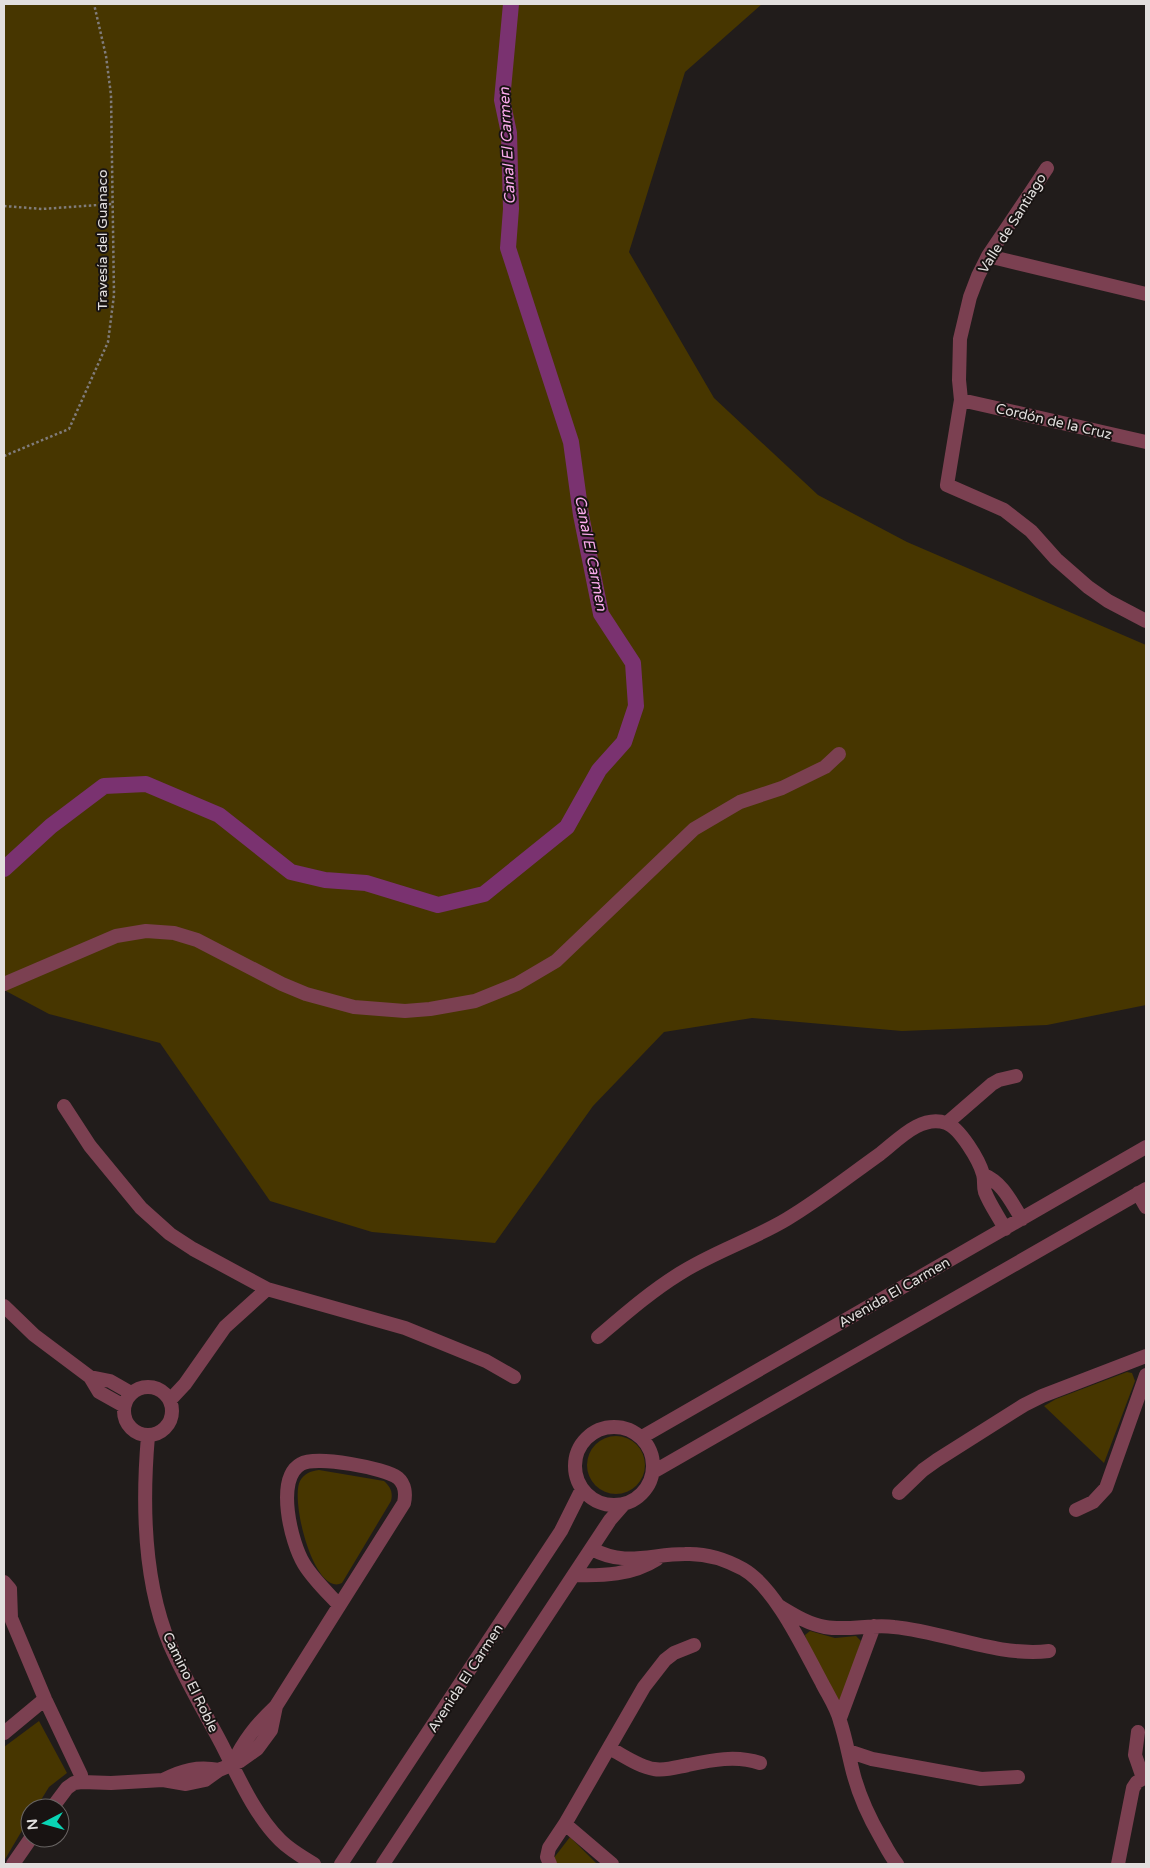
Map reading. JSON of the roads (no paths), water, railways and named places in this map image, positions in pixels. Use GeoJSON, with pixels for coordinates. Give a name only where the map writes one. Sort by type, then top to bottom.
{"type":"FeatureCollection","features":[{"type":"Feature","properties":{"kind":"street","name":"Valle de Santiago"},"geometry":{"type":"LineString","coordinates":[[1047,168],[988,256],[978,276],[964,320],[959,359],[961,400],[946,485],[1004,510],[1031,531],[1056,559],[1088,587],[1108,601],[1146,621]]}},
{"type":"Feature","properties":{"kind":"street"},"geometry":{"type":"LineString","coordinates":[[988,256],[1146,294]]}},
{"type":"Feature","properties":{"kind":"street","name":"Cordón de la Cruz"},"geometry":{"type":"LineString","coordinates":[[961,400],[1146,442]]}},
{"type":"Feature","properties":{"kind":"street"},"geometry":{"type":"LineString","coordinates":[[4,984],[116,936],[146,931],[174,933],[197,940],[290,987],[330,1002],[354,1007],[405,1011],[445,1007],[474,1000],[517,984],[556,961],[694,829],[740,802],[782,788],[825,767],[839,754]]}},
{"type":"Feature","properties":{"kind":"street"},"geometry":{"type":"LineString","coordinates":[[947,1123],[992,1084],[999,1080],[1016,1076]]}},
{"type":"Feature","properties":{"kind":"street"},"geometry":{"type":"LineString","coordinates":[[64,1106],[90,1146],[130,1195],[170,1234],[193,1249],[267,1289],[405,1328],[486,1361],[514,1377]]}},
{"type":"Feature","properties":{"kind":"street"},"geometry":{"type":"LineString","coordinates":[[598,1337],[650,1294],[679,1274],[763,1232],[808,1206],[912,1129],[935,1121],[947,1123],[956,1130],[970,1148],[984,1175],[983,1186],[986,1195],[1005,1229]]}},
{"type":"Feature","properties":{"kind":"street","name":"Avenida El Carmen"},"geometry":{"type":"LineString","coordinates":[[642,1437],[1146,1147]]}},
{"type":"Feature","properties":{"kind":"street"},"geometry":{"type":"LineString","coordinates":[[984,1175],[999,1185],[1022,1219]]}},
{"type":"Feature","properties":{"kind":"street"},"geometry":{"type":"LineString","coordinates":[[653,1472],[1142,1191],[1146,1207]]}},
{"type":"Feature","properties":{"kind":"street"},"geometry":{"type":"LineString","coordinates":[[170,1400],[185,1384],[225,1327],[267,1289]]}},
{"type":"Feature","properties":{"kind":"street"},"geometry":{"type":"LineString","coordinates":[[4,1306],[34,1335],[90,1378],[99,1392],[124,1406]]}},
{"type":"Feature","properties":{"kind":"street"},"geometry":{"type":"LineString","coordinates":[[899,1493],[937,1460],[1024,1405],[1042,1396],[1146,1356]]}},
{"type":"Feature","properties":{"kind":"street"},"geometry":{"type":"LineString","coordinates":[[1076,1510],[1093,1502],[1106,1488],[1146,1375]]}},
{"type":"Feature","properties":{"kind":"street"},"geometry":{"type":"LineString","coordinates":[[90,1378],[110,1381],[131,1393]]}},
{"type":"Feature","properties":{"kind":"street"},"geometry":{"type":"LineString","coordinates":[[152,1387],[165,1394],[170,1400],[171,1421],[162,1432],[148,1436],[141,1435],[129,1427],[123,1414],[124,1406],[131,1393],[137,1389],[152,1387]]}},
{"type":"Feature","properties":{"kind":"street"},"geometry":{"type":"LineString","coordinates":[[383,1864],[610,1520],[624,1504],[641,1495],[649,1484],[653,1472],[652,1453],[642,1437],[630,1429],[616,1426],[601,1428],[589,1435],[580,1447],[575,1461],[576,1475],[582,1488],[598,1501],[610,1505],[624,1504]]}},
{"type":"Feature","properties":{"kind":"street","name":"Camino El Roble"},"geometry":{"type":"LineString","coordinates":[[148,1436],[146,1458],[147,1531],[150,1565],[159,1613],[178,1661],[226,1767],[249,1796],[270,1829],[289,1847],[314,1864]]}},
{"type":"Feature","properties":{"kind":"street"},"geometry":{"type":"LineString","coordinates":[[60,1798],[67,1788],[82,1782],[111,1783],[163,1780],[177,1773],[198,1768],[226,1767],[248,1756],[264,1740],[274,1722],[276,1706],[401,1508],[405,1497],[400,1481],[389,1474],[335,1462],[308,1461],[293,1470],[288,1482],[287,1500],[294,1538],[304,1564],[339,1605]]}},
{"type":"Feature","properties":{"kind":"street","name":"Avenida El Carmen"},"geometry":{"type":"LineString","coordinates":[[341,1864],[561,1531],[582,1488]]}},
{"type":"Feature","properties":{"kind":"street"},"geometry":{"type":"LineString","coordinates":[[592,1549],[604,1555],[618,1558],[696,1554],[725,1560],[755,1578],[777,1604],[804,1649],[840,1718],[854,1777],[866,1810],[897,1864]]}},
{"type":"Feature","properties":{"kind":"street"},"geometry":{"type":"LineString","coordinates":[[574,1576],[594,1576],[631,1571],[641,1568],[659,1557]]}},
{"type":"Feature","properties":{"kind":"street"},"geometry":{"type":"LineString","coordinates":[[4,1582],[10,1589],[8,1613],[45,1699],[81,1775],[82,1782]]}},
{"type":"Feature","properties":{"kind":"street"},"geometry":{"type":"LineString","coordinates":[[777,1604],[802,1619],[826,1627],[874,1626],[902,1628],[1007,1650],[1050,1651]]}},
{"type":"Feature","properties":{"kind":"street"},"geometry":{"type":"LineString","coordinates":[[840,1718],[874,1626]]}},
{"type":"Feature","properties":{"kind":"street"},"geometry":{"type":"LineString","coordinates":[[550,1864],[547,1857],[549,1848],[566,1824],[632,1706],[657,1668],[674,1654],[694,1645]]}},
{"type":"Feature","properties":{"kind":"street"},"geometry":{"type":"LineString","coordinates":[[4,1732],[45,1699]]}},
{"type":"Feature","properties":{"kind":"street"},"geometry":{"type":"LineString","coordinates":[[1118,1864],[1133,1788],[1144,1777],[1135,1755],[1138,1732]]}},
{"type":"Feature","properties":{"kind":"street"},"geometry":{"type":"LineString","coordinates":[[609,1748],[654,1769],[669,1769],[734,1758],[760,1763]]}},
{"type":"Feature","properties":{"kind":"street"},"geometry":{"type":"LineString","coordinates":[[848,1751],[872,1759],[967,1777],[980,1779],[1018,1778]]}},
{"type":"Feature","properties":{"kind":"street"},"geometry":{"type":"LineString","coordinates":[[566,1824],[612,1864]]}},
{"type":"Feature","properties":{"kind":"street"},"geometry":{"type":"LineString","coordinates":[[13,1864],[24,1848]]}},
{"type":"Feature","properties":{"kind":"waterway","name":"Canal El Carmen"},"geometry":{"type":"LineString","coordinates":[[4,869],[51,826],[104,786],[146,784],[219,815],[291,872],[325,880],[366,883],[438,905],[484,894],[567,827],[599,770],[624,742],[636,706],[633,663],[601,614],[581,515],[571,442],[508,248],[511,209],[509,133],[502,100],[511,4]]}}]}
